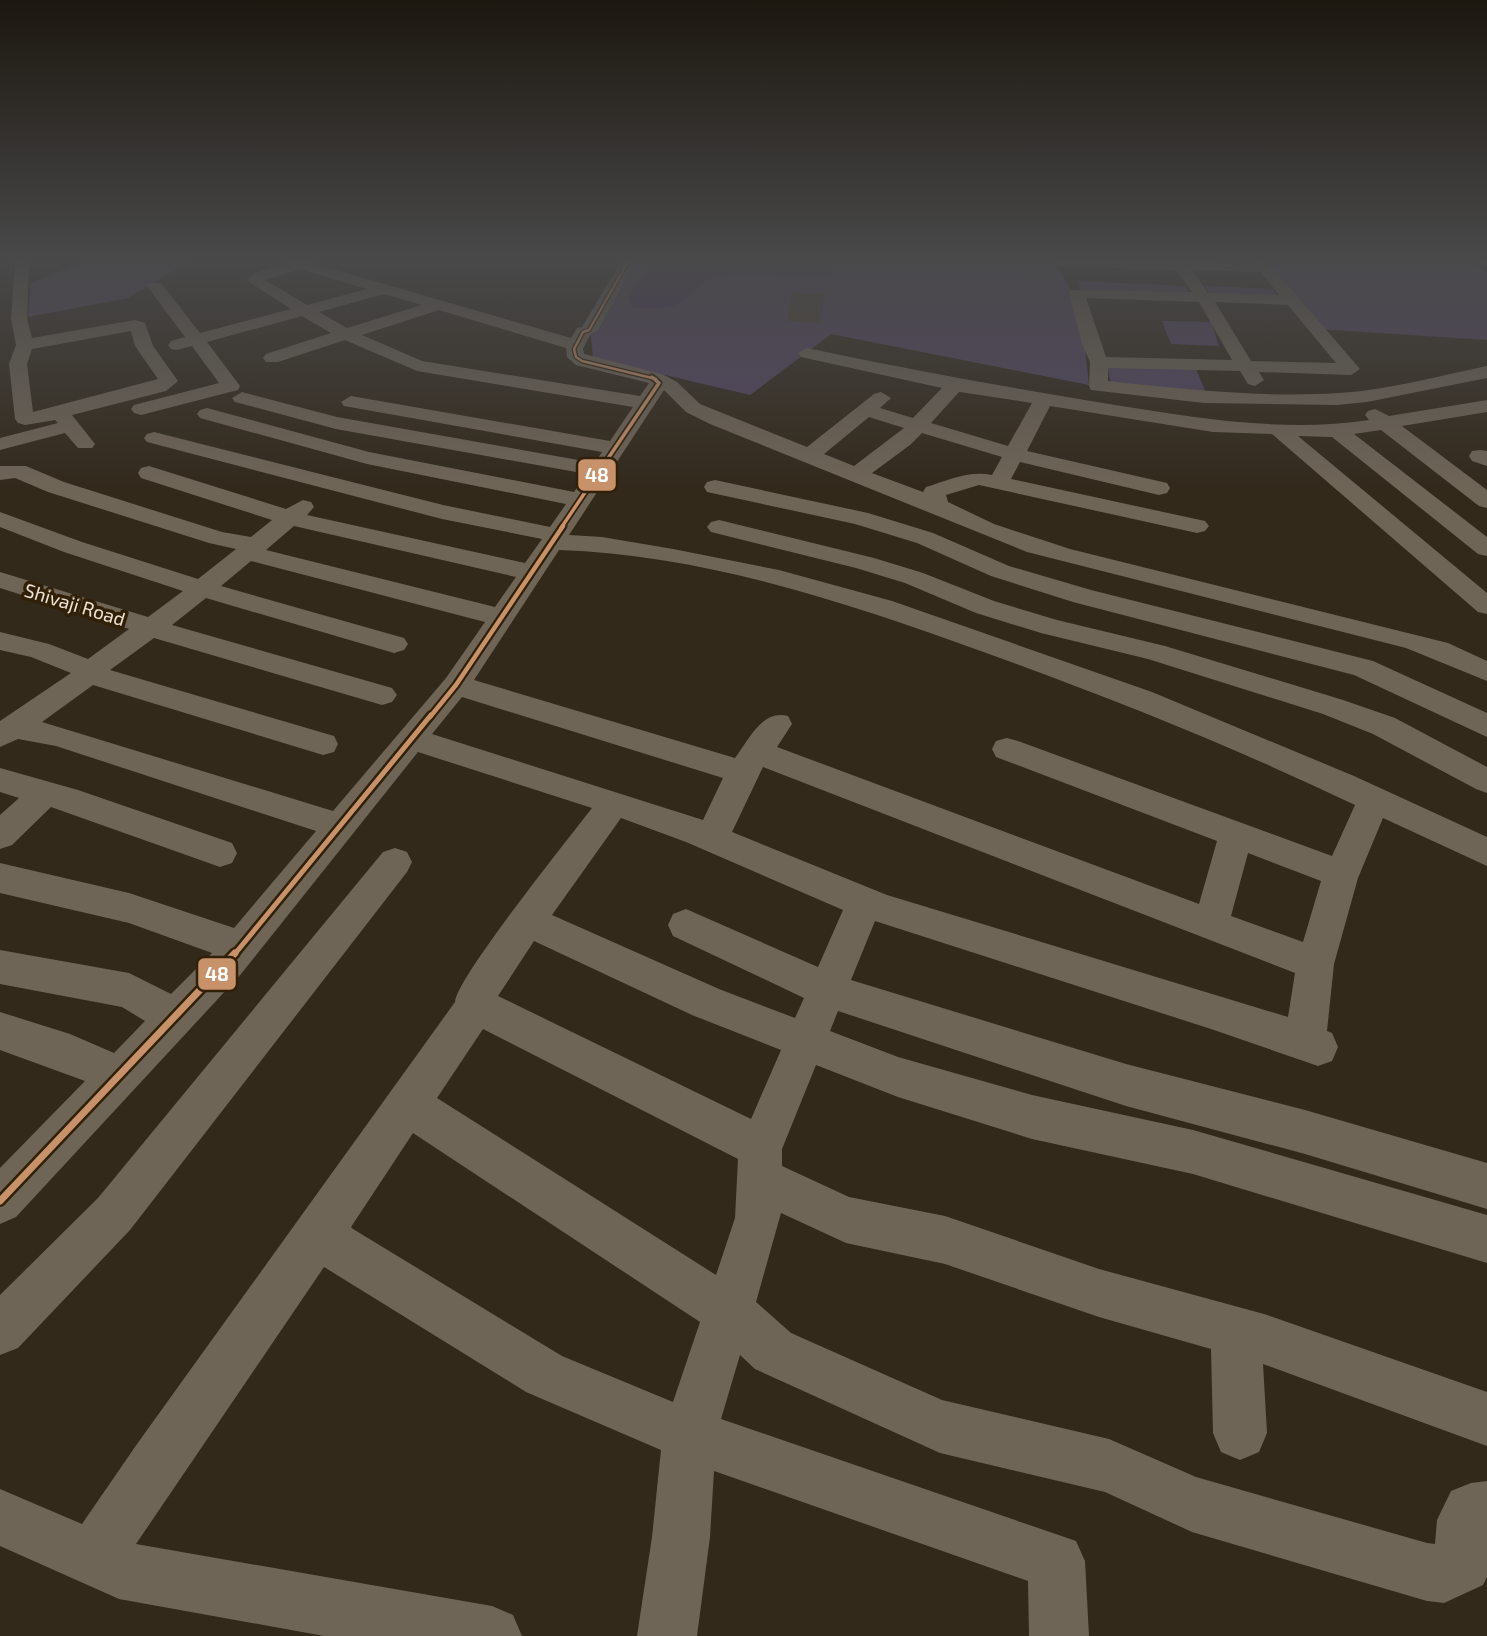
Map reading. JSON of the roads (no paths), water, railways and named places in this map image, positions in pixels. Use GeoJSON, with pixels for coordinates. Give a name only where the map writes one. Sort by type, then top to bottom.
{"type":"FeatureCollection","features":[{"type":"Feature","properties":{"kind":"street"},"geometry":{"type":"LineString","coordinates":[[23,336],[25,345],[18,364],[21,402],[26,419],[65,419],[229,388],[230,384],[194,336]]}},
{"type":"Feature","properties":{"kind":"street"},"geometry":{"type":"LineString","coordinates":[[25,345],[73,336]]}},
{"type":"Feature","properties":{"kind":"street"},"geometry":{"type":"LineString","coordinates":[[0,444],[159,387],[169,380],[147,351],[142,336]]}},
{"type":"Feature","properties":{"kind":"street"},"geometry":{"type":"LineString","coordinates":[[147,351],[211,336]]}},
{"type":"Feature","properties":{"kind":"street"},"geometry":{"type":"LineString","coordinates":[[272,358],[340,336]]}},
{"type":"Feature","properties":{"kind":"street"},"geometry":{"type":"LineString","coordinates":[[352,336],[417,366],[508,383],[626,424]]}},
{"type":"Feature","properties":{"kind":"street"},"geometry":{"type":"LineString","coordinates":[[561,336],[571,339]]}},
{"type":"Feature","properties":{"kind":"street"},"geometry":{"type":"LineString","coordinates":[[417,469],[532,361],[576,336]]}},
{"type":"Feature","properties":{"kind":"street"},"geometry":{"type":"LineString","coordinates":[[1093,336],[1098,386],[1204,397],[1354,398],[1487,372]]}},
{"type":"Feature","properties":{"kind":"street"},"geometry":{"type":"LineString","coordinates":[[1231,336],[1235,351],[1288,430],[1487,606]]}},
{"type":"Feature","properties":{"kind":"street"},"geometry":{"type":"LineString","coordinates":[[1095,353],[1246,368],[1352,369],[1325,336]]}},
{"type":"Feature","properties":{"kind":"street"},"geometry":{"type":"LineString","coordinates":[[571,339],[576,357],[582,361],[626,424]]}},
{"type":"Feature","properties":{"kind":"street"},"geometry":{"type":"LineString","coordinates":[[1095,353],[1235,351],[1341,355]]}},
{"type":"Feature","properties":{"kind":"street"},"geometry":{"type":"LineString","coordinates":[[807,353],[955,384],[1191,424],[1336,431],[1487,406]]}},
{"type":"Feature","properties":{"kind":"street"},"geometry":{"type":"LineString","coordinates":[[21,402],[161,369]]}},
{"type":"Feature","properties":{"kind":"street"},"geometry":{"type":"LineString","coordinates":[[809,456],[910,375]]}},
{"type":"Feature","properties":{"kind":"street"},"geometry":{"type":"LineString","coordinates":[[856,474],[903,441],[955,384]]}},
{"type":"Feature","properties":{"kind":"street"},"geometry":{"type":"LineString","coordinates":[[8,1180],[120,1076],[241,947],[456,685],[581,500],[626,424],[670,386],[693,408],[716,421],[938,506],[971,525],[1061,554],[1206,593],[1412,641],[1438,649],[1487,673]]}},
{"type":"Feature","properties":{"kind":"street"},"geometry":{"type":"LineString","coordinates":[[242,398],[336,423],[448,442],[626,424]]}},
{"type":"Feature","properties":{"kind":"street"},"geometry":{"type":"LineString","coordinates":[[1354,398],[1487,500]]}},
{"type":"Feature","properties":{"kind":"street"},"geometry":{"type":"LineString","coordinates":[[994,491],[1044,400]]}},
{"type":"Feature","properties":{"kind":"street"},"geometry":{"type":"LineString","coordinates":[[351,402],[464,424],[516,429],[626,424]]}},
{"type":"Feature","properties":{"kind":"street"},"geometry":{"type":"LineString","coordinates":[[865,410],[1014,454],[1159,488]]}},
{"type":"Feature","properties":{"kind":"street"},"geometry":{"type":"LineString","coordinates":[[206,414],[373,460],[581,500]]}},
{"type":"Feature","properties":{"kind":"street"},"geometry":{"type":"LineString","coordinates":[[65,419],[85,444]]}},
{"type":"Feature","properties":{"kind":"street"},"geometry":{"type":"LineString","coordinates":[[1336,431],[1487,549]]}},
{"type":"Feature","properties":{"kind":"street"},"geometry":{"type":"LineString","coordinates":[[9,725],[89,673],[334,484],[406,436]]}},
{"type":"Feature","properties":{"kind":"street"},"geometry":{"type":"LineString","coordinates":[[154,438],[555,539],[673,556],[779,578],[883,607],[1142,699],[1374,799],[1487,852]]}},
{"type":"Feature","properties":{"kind":"street"},"geometry":{"type":"LineString","coordinates":[[0,473],[18,471],[56,487],[147,513],[253,549],[502,618]]}},
{"type":"Feature","properties":{"kind":"street"},"geometry":{"type":"LineString","coordinates":[[149,473],[289,518],[360,532],[404,546],[533,572]]}},
{"type":"Feature","properties":{"kind":"street"},"geometry":{"type":"LineString","coordinates":[[938,506],[934,492],[978,478],[994,491],[1197,526]]}},
{"type":"Feature","properties":{"kind":"street"},"geometry":{"type":"LineString","coordinates":[[715,487],[860,517],[925,538],[1000,571],[1082,596],[1363,668],[1428,696],[1487,726]]}},
{"type":"Feature","properties":{"kind":"street"},"geometry":{"type":"LineString","coordinates":[[0,519],[73,547],[200,588],[394,644]]}},
{"type":"Feature","properties":{"kind":"street"},"geometry":{"type":"LineString","coordinates":[[719,527],[865,563],[934,585],[985,607],[1051,627],[1155,652],[1333,707],[1384,726],[1487,781]]}},
{"type":"Feature","properties":{"kind":"street","name":"Shivaji Road"},"geometry":{"type":"LineString","coordinates":[[0,580],[150,628]]}},
{"type":"Feature","properties":{"kind":"street"},"geometry":{"type":"LineString","coordinates":[[150,628],[382,695]]}},
{"type":"Feature","properties":{"kind":"street"},"geometry":{"type":"LineString","coordinates":[[0,641],[39,650],[89,673],[323,744]]}},
{"type":"Feature","properties":{"kind":"street"},"geometry":{"type":"LineString","coordinates":[[456,685],[750,762],[1211,924],[1315,964]]}},
{"type":"Feature","properties":{"kind":"street"},"geometry":{"type":"LineString","coordinates":[[712,838],[750,762],[777,724]]}},
{"type":"Feature","properties":{"kind":"street"},"geometry":{"type":"LineString","coordinates":[[9,725],[59,736],[340,826]]}},
{"type":"Feature","properties":{"kind":"street"},"geometry":{"type":"LineString","coordinates":[[412,739],[614,803],[712,838],[791,873],[865,901],[1001,948],[1169,997],[1312,1045],[1315,964],[1342,874],[1374,799]]}},
{"type":"Feature","properties":{"kind":"street"},"geometry":{"type":"LineString","coordinates":[[1006,749],[1342,874]]}},
{"type":"Feature","properties":{"kind":"street"},"geometry":{"type":"LineString","coordinates":[[0,780],[220,853]]}},
{"type":"Feature","properties":{"kind":"street"},"geometry":{"type":"LineString","coordinates":[[0,836],[45,793]]}},
{"type":"Feature","properties":{"kind":"street"},"geometry":{"type":"LineString","coordinates":[[614,803],[485,979],[474,999],[476,1005],[761,1147],[758,1218],[690,1435],[681,1537],[667,1636]]}},
{"type":"Feature","properties":{"kind":"street"},"geometry":{"type":"LineString","coordinates":[[1211,924],[1236,835]]}},
{"type":"Feature","properties":{"kind":"street"},"geometry":{"type":"LineString","coordinates":[[0,1330],[114,1214],[395,862]]}},
{"type":"Feature","properties":{"kind":"street"},"geometry":{"type":"LineString","coordinates":[[0,878],[38,890],[89,898],[148,913],[241,947]]}},
{"type":"Feature","properties":{"kind":"street"},"geometry":{"type":"LineString","coordinates":[[760,1164],[806,1041],[865,901]]}},
{"type":"Feature","properties":{"kind":"street"},"geometry":{"type":"LineString","coordinates":[[527,921],[706,1002],[898,1077],[1032,1117],[1193,1152],[1487,1240]]}},
{"type":"Feature","properties":{"kind":"street"},"geometry":{"type":"LineString","coordinates":[[686,925],[827,990],[1126,1085],[1306,1132],[1487,1186]]}},
{"type":"Feature","properties":{"kind":"street"},"geometry":{"type":"LineString","coordinates":[[0,967],[129,992],[176,1017]]}},
{"type":"Feature","properties":{"kind":"street"},"geometry":{"type":"LineString","coordinates":[[93,1559],[156,1462],[330,1218],[476,1005]]}},
{"type":"Feature","properties":{"kind":"street"},"geometry":{"type":"LineString","coordinates":[[0,1031],[70,1054],[120,1076]]}},
{"type":"Feature","properties":{"kind":"street"},"geometry":{"type":"LineString","coordinates":[[407,1104],[729,1312],[773,1352],[940,1426],[1109,1466],[1192,1504],[1427,1572],[1444,1574],[1463,1565],[1465,1520],[1471,1511],[1487,1509]]}},
{"type":"Feature","properties":{"kind":"street"},"geometry":{"type":"LineString","coordinates":[[760,1164],[846,1220],[944,1240],[1099,1293],[1236,1331],[1487,1419]]}},
{"type":"Feature","properties":{"kind":"street"},"geometry":{"type":"LineString","coordinates":[[330,1218],[326,1230],[329,1240],[340,1250],[544,1374],[690,1435],[926,1519],[1056,1560],[1059,1636]]}},
{"type":"Feature","properties":{"kind":"street"},"geometry":{"type":"LineString","coordinates":[[1236,1331],[1240,1433]]}},
{"type":"Feature","properties":{"kind":"street"},"geometry":{"type":"LineString","coordinates":[[0,1517],[119,1570],[492,1636]]}}]}
